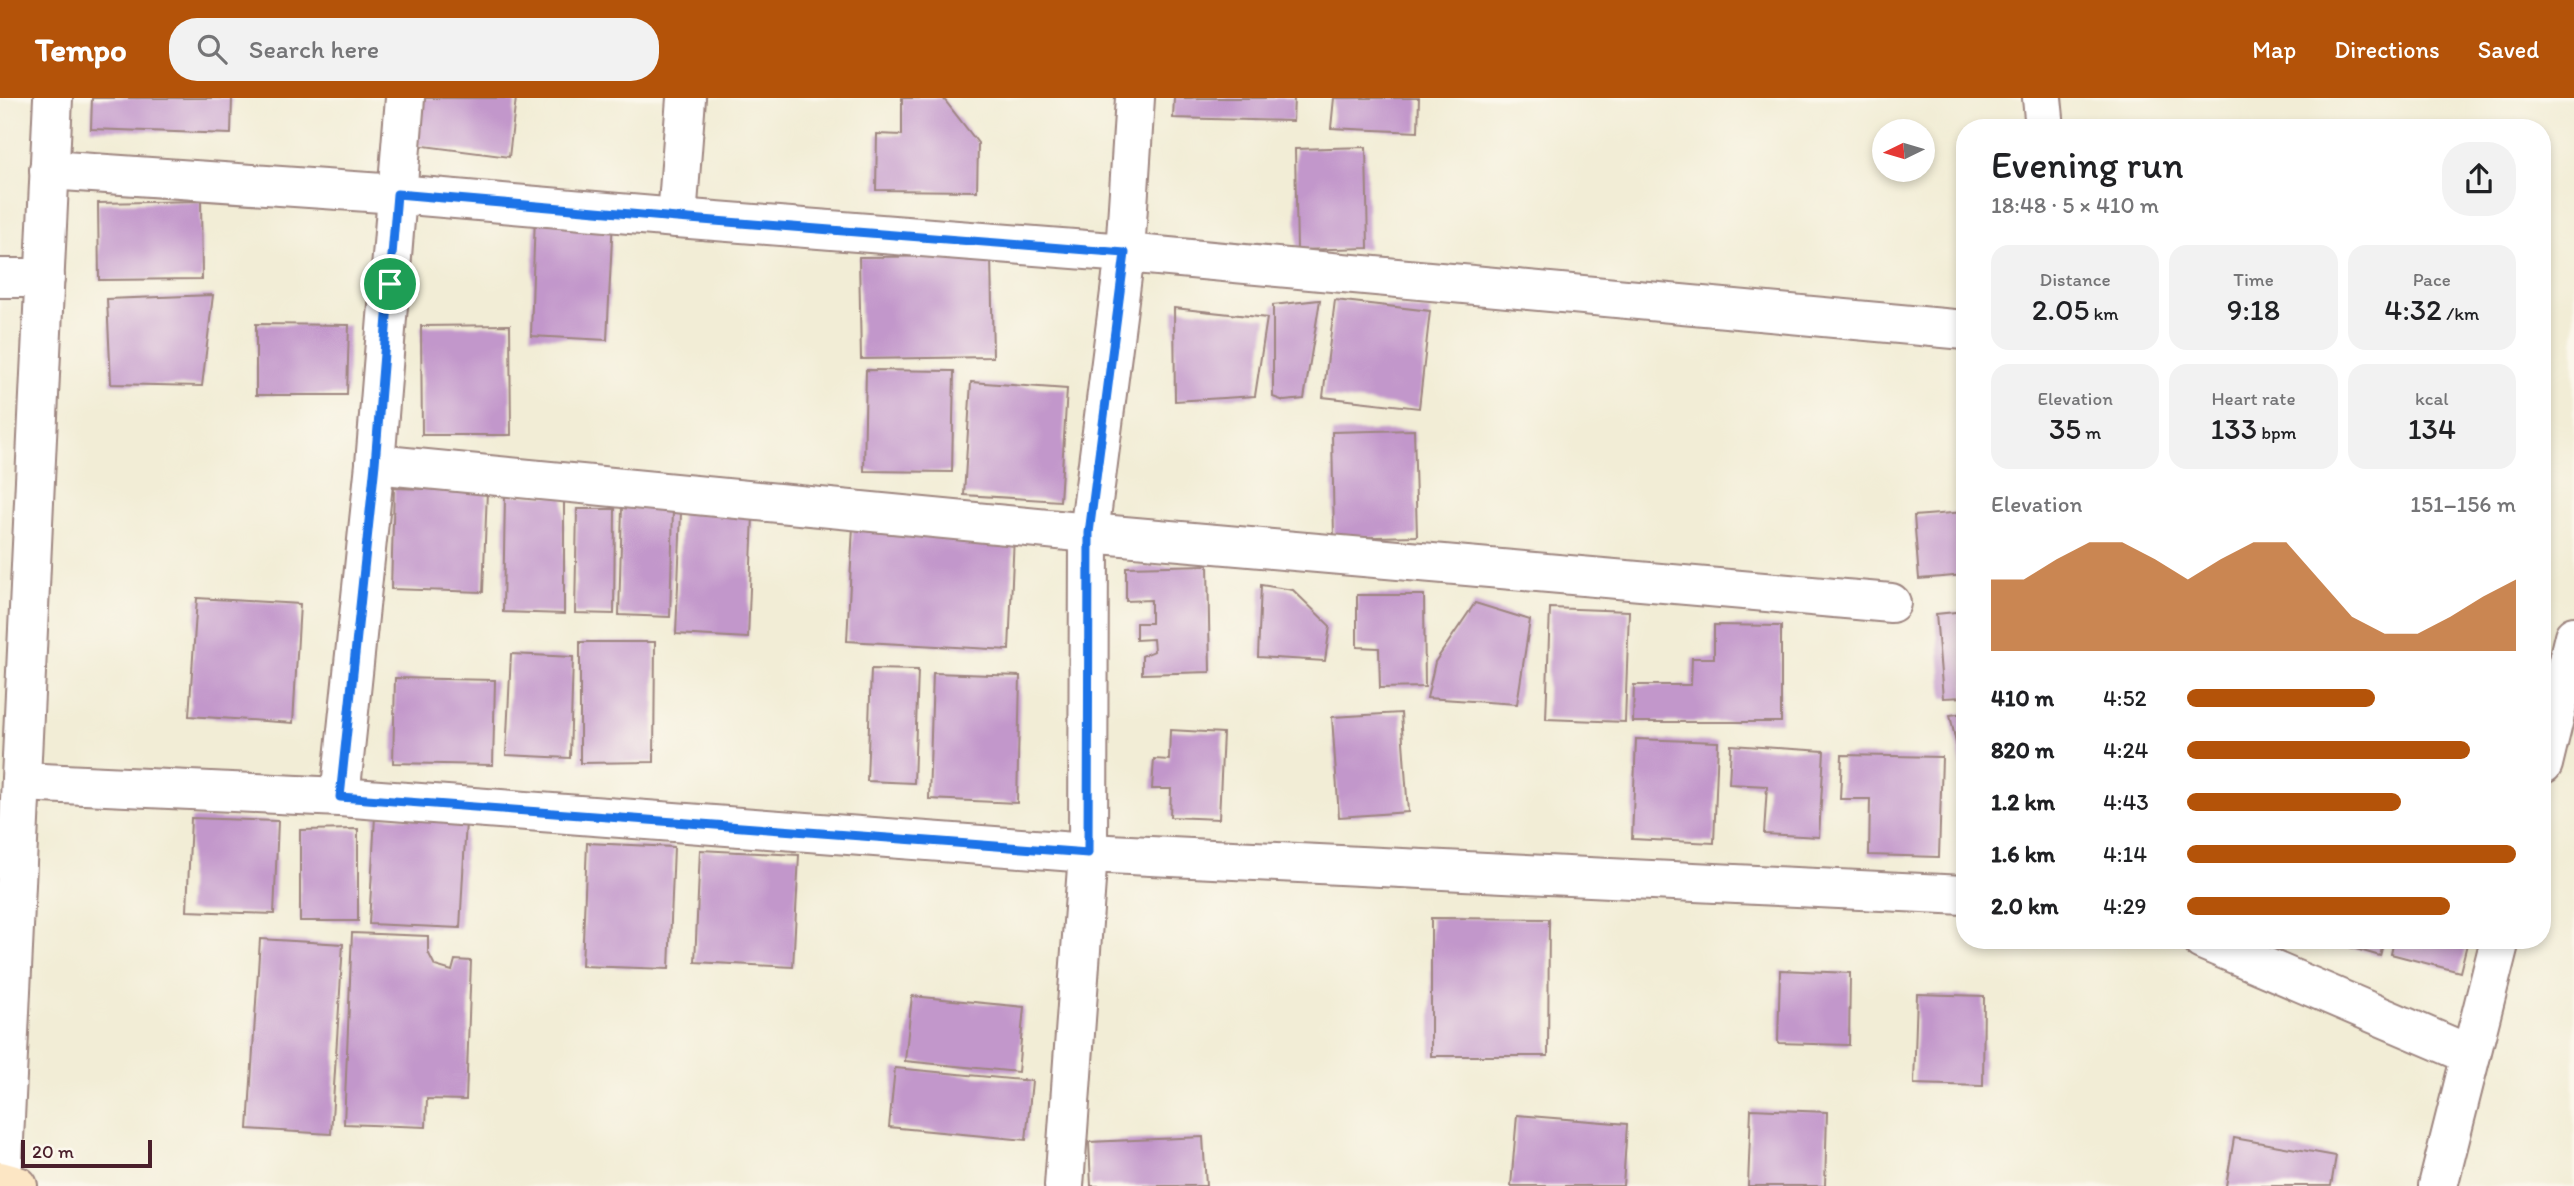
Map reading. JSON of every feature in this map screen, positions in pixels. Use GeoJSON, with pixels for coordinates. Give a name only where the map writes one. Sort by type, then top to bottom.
{"type":"FeatureCollection","features":[{"type":"Feature","properties":{"kind":"street"},"geometry":{"type":"LineString","coordinates":[[7,1183],[21,782],[53,98]]}},
{"type":"Feature","properties":{"kind":"street"},"geometry":{"type":"LineString","coordinates":[[340,797],[375,464],[405,98]]}},
{"type":"Feature","properties":{"kind":"street"},"geometry":{"type":"LineString","coordinates":[[677,218],[686,98]]}},
{"type":"Feature","properties":{"kind":"street"},"geometry":{"type":"LineString","coordinates":[[1064,1186],[1088,853],[1089,533],[1125,253],[1135,98]]}},
{"type":"Feature","properties":{"kind":"street"},"geometry":{"type":"LineString","coordinates":[[2042,98],[2044,119]]}},
{"type":"Feature","properties":{"kind":"street"},"geometry":{"type":"LineString","coordinates":[[49,170],[397,194],[1125,253],[1956,329]]}},
{"type":"Feature","properties":{"kind":"street"},"geometry":{"type":"LineString","coordinates":[[0,278],[45,278]]}},
{"type":"Feature","properties":{"kind":"street"},"geometry":{"type":"LineString","coordinates":[[375,464],[1089,533],[1891,603]]}},
{"type":"Feature","properties":{"kind":"street"},"geometry":{"type":"LineString","coordinates":[[2551,731],[2574,636]]}},
{"type":"Feature","properties":{"kind":"street"},"geometry":{"type":"LineString","coordinates":[[21,782],[340,797],[1088,853],[1956,895]]}},
{"type":"Feature","properties":{"kind":"street"},"geometry":{"type":"LineString","coordinates":[[2223,949],[2471,1055]]}},
{"type":"Feature","properties":{"kind":"street"},"geometry":{"type":"LineString","coordinates":[[2438,1186],[2498,949]]}},
{"type":"Feature","properties":{"kind":"building"},"geometry":{"type":"Polygon","coordinates":[[[92,98],[232,98],[231,134],[91,129],[92,98]]]}},
{"type":"Feature","properties":{"kind":"building"},"geometry":{"type":"Polygon","coordinates":[[[417,98],[516,98],[509,157],[408,144],[417,98]]]}},
{"type":"Feature","properties":{"kind":"building"},"geometry":{"type":"Polygon","coordinates":[[[902,98],[943,98],[978,143],[977,191],[876,190],[877,134],[902,135],[902,98]]]}},
{"type":"Feature","properties":{"kind":"building"},"geometry":{"type":"Polygon","coordinates":[[[1174,98],[1294,98],[1293,121],[1173,118],[1174,98]]]}},
{"type":"Feature","properties":{"kind":"building"},"geometry":{"type":"Polygon","coordinates":[[[1334,98],[1419,98],[1418,132],[1331,128],[1334,98]]]}},
{"type":"Feature","properties":{"kind":"building"},"geometry":{"type":"Polygon","coordinates":[[[1366,147],[1368,248],[1297,250],[1295,149],[1366,147]]]}},
{"type":"Feature","properties":{"kind":"building"},"geometry":{"type":"Polygon","coordinates":[[[201,201],[202,279],[99,280],[98,203],[201,201]]]}},
{"type":"Feature","properties":{"kind":"building"},"geometry":{"type":"Polygon","coordinates":[[[535,215],[613,218],[607,340],[531,336],[535,215]]]}},
{"type":"Feature","properties":{"kind":"building"},"geometry":{"type":"Polygon","coordinates":[[[991,256],[993,357],[861,359],[859,257],[991,256]]]}},
{"type":"Feature","properties":{"kind":"building"},"geometry":{"type":"Polygon","coordinates":[[[213,295],[202,386],[111,384],[107,299],[213,295]]]}},
{"type":"Feature","properties":{"kind":"building"},"geometry":{"type":"Polygon","coordinates":[[[1320,300],[1304,399],[1284,401],[1273,397],[1273,305],[1320,300]]]}},
{"type":"Feature","properties":{"kind":"building"},"geometry":{"type":"Polygon","coordinates":[[[1335,300],[1430,311],[1419,408],[1323,397],[1335,300]]]}},
{"type":"Feature","properties":{"kind":"building"},"geometry":{"type":"Polygon","coordinates":[[[1174,308],[1267,318],[1255,396],[1175,401],[1174,308]]]}},
{"type":"Feature","properties":{"kind":"building"},"geometry":{"type":"Polygon","coordinates":[[[256,324],[349,325],[347,395],[256,395],[256,324]]]}},
{"type":"Feature","properties":{"kind":"building"},"geometry":{"type":"Polygon","coordinates":[[[510,325],[511,435],[422,435],[421,326],[510,325]]]}},
{"type":"Feature","properties":{"kind":"building"},"geometry":{"type":"Polygon","coordinates":[[[866,370],[954,371],[952,472],[864,471],[866,370]]]}},
{"type":"Feature","properties":{"kind":"building"},"geometry":{"type":"Polygon","coordinates":[[[971,382],[1067,389],[1060,501],[964,495],[971,382]]]}},
{"type":"Feature","properties":{"kind":"building"},"geometry":{"type":"Polygon","coordinates":[[[1414,430],[1417,536],[1334,538],[1332,432],[1414,430]]]}},
{"type":"Feature","properties":{"kind":"building"},"geometry":{"type":"Polygon","coordinates":[[[394,488],[487,491],[483,592],[391,589],[394,488]]]}},
{"type":"Feature","properties":{"kind":"building"},"geometry":{"type":"Polygon","coordinates":[[[505,495],[564,496],[564,614],[503,612],[505,495]]]}},
{"type":"Feature","properties":{"kind":"building"},"geometry":{"type":"Polygon","coordinates":[[[622,507],[673,509],[670,617],[619,615],[622,507]]]}},
{"type":"Feature","properties":{"kind":"building"},"geometry":{"type":"Polygon","coordinates":[[[577,509],[615,509],[614,614],[575,613],[577,509]]]}},
{"type":"Feature","properties":{"kind":"building"},"geometry":{"type":"Polygon","coordinates":[[[681,512],[753,515],[748,638],[676,634],[681,512]]]}},
{"type":"Feature","properties":{"kind":"building"},"geometry":{"type":"Polygon","coordinates":[[[1956,513],[1956,576],[1919,579],[1914,516],[1956,513]]]}},
{"type":"Feature","properties":{"kind":"building"},"geometry":{"type":"Polygon","coordinates":[[[853,526],[1014,535],[1009,650],[847,641],[853,526]]]}},
{"type":"Feature","properties":{"kind":"building"},"geometry":{"type":"Polygon","coordinates":[[[1208,565],[1210,672],[1142,674],[1142,656],[1154,651],[1153,639],[1136,640],[1136,623],[1151,623],[1151,600],[1126,601],[1126,567],[1208,565]]]}},
{"type":"Feature","properties":{"kind":"building"},"geometry":{"type":"Polygon","coordinates":[[[1261,585],[1293,590],[1330,626],[1325,661],[1258,657],[1261,585]]]}},
{"type":"Feature","properties":{"kind":"building"},"geometry":{"type":"Polygon","coordinates":[[[1357,595],[1424,595],[1425,687],[1380,688],[1379,648],[1357,647],[1357,595]]]}},
{"type":"Feature","properties":{"kind":"building"},"geometry":{"type":"Polygon","coordinates":[[[197,598],[300,604],[293,723],[189,716],[197,598]]]}},
{"type":"Feature","properties":{"kind":"building"},"geometry":{"type":"Polygon","coordinates":[[[1475,603],[1530,620],[1517,704],[1427,698],[1435,662],[1475,603]]]}},
{"type":"Feature","properties":{"kind":"building"},"geometry":{"type":"Polygon","coordinates":[[[1550,608],[1629,611],[1625,722],[1546,719],[1550,608]]]}},
{"type":"Feature","properties":{"kind":"building"},"geometry":{"type":"Polygon","coordinates":[[[1956,612],[1956,697],[1943,698],[1936,614],[1956,612]]]}},
{"type":"Feature","properties":{"kind":"building"},"geometry":{"type":"Polygon","coordinates":[[[1714,625],[1781,626],[1781,722],[1633,722],[1634,685],[1691,685],[1692,658],[1714,658],[1714,625]]]}},
{"type":"Feature","properties":{"kind":"building"},"geometry":{"type":"Polygon","coordinates":[[[580,642],[655,642],[654,762],[580,763],[580,642]]]}},
{"type":"Feature","properties":{"kind":"building"},"geometry":{"type":"Polygon","coordinates":[[[511,654],[573,657],[570,758],[506,755],[511,654]]]}},
{"type":"Feature","properties":{"kind":"building"},"geometry":{"type":"Polygon","coordinates":[[[871,669],[918,670],[914,783],[867,781],[871,669]]]}},
{"type":"Feature","properties":{"kind":"building"},"geometry":{"type":"Polygon","coordinates":[[[933,673],[1020,676],[1017,803],[929,799],[933,673]]]}},
{"type":"Feature","properties":{"kind":"building"},"geometry":{"type":"Polygon","coordinates":[[[395,678],[495,680],[493,765],[393,763],[395,678]]]}},
{"type":"Feature","properties":{"kind":"building"},"geometry":{"type":"Polygon","coordinates":[[[1401,713],[1408,812],[1339,817],[1332,717],[1401,713]]]}},
{"type":"Feature","properties":{"kind":"building"},"geometry":{"type":"Polygon","coordinates":[[[1956,714],[1956,743],[1950,715],[1956,714]]]}},
{"type":"Feature","properties":{"kind":"building"},"geometry":{"type":"Polygon","coordinates":[[[1170,730],[1223,733],[1219,819],[1170,817],[1171,789],[1152,789],[1154,759],[1169,760],[1170,730]]]}},
{"type":"Feature","properties":{"kind":"building"},"geometry":{"type":"Polygon","coordinates":[[[1636,739],[1718,742],[1714,843],[1632,839],[1636,739]]]}},
{"type":"Feature","properties":{"kind":"building"},"geometry":{"type":"Polygon","coordinates":[[[1731,745],[1824,751],[1819,837],[1764,834],[1767,786],[1729,784],[1731,745]]]}},
{"type":"Feature","properties":{"kind":"building"},"geometry":{"type":"Polygon","coordinates":[[[1842,755],[1942,757],[1939,857],[1869,855],[1870,799],[1840,799],[1842,755]]]}},
{"type":"Feature","properties":{"kind":"building"},"geometry":{"type":"Polygon","coordinates":[[[375,816],[466,821],[460,928],[369,924],[375,816]]]}},
{"type":"Feature","properties":{"kind":"building"},"geometry":{"type":"Polygon","coordinates":[[[191,818],[278,821],[274,914],[187,911],[191,818]]]}},
{"type":"Feature","properties":{"kind":"building"},"geometry":{"type":"Polygon","coordinates":[[[358,829],[358,921],[300,921],[300,830],[358,829]]]}},
{"type":"Feature","properties":{"kind":"building"},"geometry":{"type":"Polygon","coordinates":[[[587,843],[674,847],[669,969],[582,966],[587,843]]]}},
{"type":"Feature","properties":{"kind":"building"},"geometry":{"type":"Polygon","coordinates":[[[700,850],[799,855],[793,967],[695,962],[700,850]]]}},
{"type":"Feature","properties":{"kind":"building"},"geometry":{"type":"Polygon","coordinates":[[[1431,918],[1549,919],[1548,1056],[1431,1056],[1431,918]]]}},
{"type":"Feature","properties":{"kind":"building"},"geometry":{"type":"Polygon","coordinates":[[[352,933],[428,936],[428,952],[435,966],[452,971],[455,960],[471,961],[466,1100],[427,1099],[426,1127],[344,1124],[352,933]]]}},
{"type":"Feature","properties":{"kind":"building"},"geometry":{"type":"Polygon","coordinates":[[[260,939],[343,944],[331,1134],[248,1129],[260,939]]]}},
{"type":"Feature","properties":{"kind":"building"},"geometry":{"type":"Polygon","coordinates":[[[2356,949],[2382,949],[2380,956],[2356,949]]]}},
{"type":"Feature","properties":{"kind":"building"},"geometry":{"type":"Polygon","coordinates":[[[2392,949],[2466,949],[2460,972],[2391,954],[2392,949]]]}},
{"type":"Feature","properties":{"kind":"building"},"geometry":{"type":"Polygon","coordinates":[[[1780,970],[1850,973],[1849,1045],[1778,1043],[1780,970]]]}},
{"type":"Feature","properties":{"kind":"building"},"geometry":{"type":"Polygon","coordinates":[[[1917,994],[1984,996],[1983,1086],[1914,1084],[1917,994]]]}},
{"type":"Feature","properties":{"kind":"building"},"geometry":{"type":"Polygon","coordinates":[[[912,996],[1024,1007],[1018,1072],[905,1061],[912,996]]]}},
{"type":"Feature","properties":{"kind":"building"},"geometry":{"type":"Polygon","coordinates":[[[895,1068],[1032,1081],[1026,1140],[889,1127],[895,1068]]]}},
{"type":"Feature","properties":{"kind":"building"},"geometry":{"type":"Polygon","coordinates":[[[1751,1109],[1827,1112],[1825,1186],[1748,1186],[1751,1109]]]}},
{"type":"Feature","properties":{"kind":"building"},"geometry":{"type":"Polygon","coordinates":[[[1517,1115],[1627,1124],[1623,1186],[1511,1186],[1517,1115]]]}},
{"type":"Feature","properties":{"kind":"building"},"geometry":{"type":"Polygon","coordinates":[[[1203,1137],[1206,1186],[1091,1186],[1089,1142],[1203,1137]]]}},
{"type":"Feature","properties":{"kind":"building"},"geometry":{"type":"Polygon","coordinates":[[[2234,1138],[2336,1156],[2331,1186],[2226,1186],[2234,1138]]]}},
{"type":"Feature","properties":{"kind":"route"},"geometry":{"type":"LineString","coordinates":[[397,194],[1125,253],[1089,533],[1088,853],[340,797],[375,464],[390,284],[397,194]]}}]}
